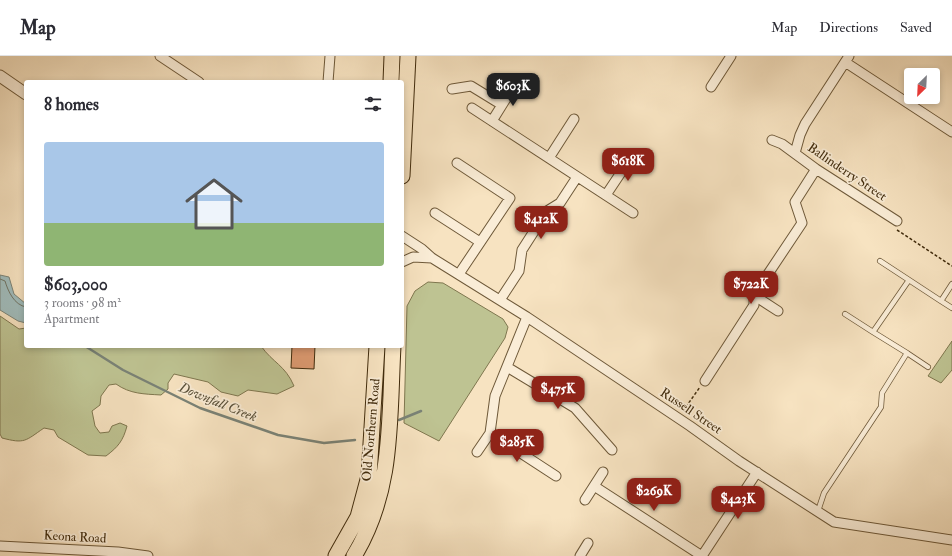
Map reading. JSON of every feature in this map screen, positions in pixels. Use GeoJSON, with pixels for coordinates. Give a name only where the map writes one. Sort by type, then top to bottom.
{"type":"FeatureCollection","features":[{"type":"Feature","properties":{"kind":"highway"},"geometry":{"type":"LineString","coordinates":[[391,80],[392,56]]}},
{"type":"Feature","properties":{"kind":"highway"},"geometry":{"type":"LineString","coordinates":[[404,136],[408,56]]}},
{"type":"Feature","properties":{"kind":"highway","name":"Old Northern Road"},"geometry":{"type":"LineString","coordinates":[[336,556],[358,517],[369,476],[377,348]]}},
{"type":"Feature","properties":{"kind":"highway","name":"Old Northern Road"},"geometry":{"type":"LineString","coordinates":[[354,556],[370,524],[384,482],[393,348]]}},
{"type":"Feature","properties":{"kind":"street"},"geometry":{"type":"LineString","coordinates":[[160,56],[196,80]]}},
{"type":"Feature","properties":{"kind":"street"},"geometry":{"type":"LineString","coordinates":[[328,80],[330,56]]}},
{"type":"Feature","properties":{"kind":"street"},"geometry":{"type":"LineString","coordinates":[[711,86],[731,56]]}},
{"type":"Feature","properties":{"kind":"street"},"geometry":{"type":"LineString","coordinates":[[847,59],[952,132]]}},
{"type":"Feature","properties":{"kind":"street","name":"Ballinderry Street"},"geometry":{"type":"LineString","coordinates":[[847,59],[805,124],[795,153],[816,169],[897,221]]}},
{"type":"Feature","properties":{"kind":"street"},"geometry":{"type":"LineString","coordinates":[[0,76],[24,93]]}},
{"type":"Feature","properties":{"kind":"street"},"geometry":{"type":"LineString","coordinates":[[492,121],[517,81]]}},
{"type":"Feature","properties":{"kind":"street"},"geometry":{"type":"LineString","coordinates":[[452,89],[471,86],[502,105]]}},
{"type":"Feature","properties":{"kind":"street"},"geometry":{"type":"LineString","coordinates":[[472,108],[633,213]]}},
{"type":"Feature","properties":{"kind":"street"},"geometry":{"type":"LineString","coordinates":[[549,158],[574,119]]}},
{"type":"Feature","properties":{"kind":"street"},"geometry":{"type":"LineString","coordinates":[[772,140],[795,153]]}},
{"type":"Feature","properties":{"kind":"street"},"geometry":{"type":"LineString","coordinates":[[606,195],[632,156]]}},
{"type":"Feature","properties":{"kind":"street"},"geometry":{"type":"LineString","coordinates":[[457,163],[510,198],[459,274]]}},
{"type":"Feature","properties":{"kind":"street"},"geometry":{"type":"LineString","coordinates":[[705,381],[754,305],[754,295],[802,223],[795,202],[816,169]]}},
{"type":"Feature","properties":{"kind":"street"},"geometry":{"type":"LineString","coordinates":[[500,300],[519,270],[522,250],[547,211],[560,203],[578,176]]}},
{"type":"Feature","properties":{"kind":"street"},"geometry":{"type":"LineString","coordinates":[[435,213],[480,242]]}},
{"type":"Feature","properties":{"kind":"street","name":"Russell Street"},"geometry":{"type":"LineString","coordinates":[[404,237],[422,249],[432,258],[500,300],[834,522],[844,525],[952,540]]}},
{"type":"Feature","properties":{"kind":"street","name":"Russell Street"},"geometry":{"type":"LineString","coordinates":[[404,261],[413,257],[432,258]]}},
{"type":"Feature","properties":{"kind":"street"},"geometry":{"type":"LineString","coordinates":[[735,283],[778,310]]}},
{"type":"Feature","properties":{"kind":"street"},"geometry":{"type":"LineString","coordinates":[[477,452],[490,433],[495,396],[527,318]]}},
{"type":"Feature","properties":{"kind":"street"},"geometry":{"type":"LineString","coordinates":[[507,367],[575,408],[612,450]]}},
{"type":"Feature","properties":{"kind":"street"},"geometry":{"type":"LineString","coordinates":[[490,433],[556,476]]}},
{"type":"Feature","properties":{"kind":"street"},"geometry":{"type":"LineString","coordinates":[[585,500],[603,472]]}},
{"type":"Feature","properties":{"kind":"street"},"geometry":{"type":"LineString","coordinates":[[594,486],[702,556],[757,472]]}},
{"type":"Feature","properties":{"kind":"street"},"geometry":{"type":"LineString","coordinates":[[580,556],[588,543]]}},
{"type":"Feature","properties":{"kind":"street","name":"Keona Road"},"geometry":{"type":"LineString","coordinates":[[0,546],[42,552],[118,552],[148,556]]}},
{"type":"Feature","properties":{"kind":"lane"},"geometry":{"type":"LineString","coordinates":[[880,261],[952,308]]}},
{"type":"Feature","properties":{"kind":"lane"},"geometry":{"type":"LineString","coordinates":[[873,332],[909,280]]}},
{"type":"Feature","properties":{"kind":"lane"},"geometry":{"type":"LineString","coordinates":[[941,301],[952,284]]}},
{"type":"Feature","properties":{"kind":"lane"},"geometry":{"type":"LineString","coordinates":[[845,314],[928,367]]}},
{"type":"Feature","properties":{"kind":"lane"},"geometry":{"type":"LineString","coordinates":[[818,511],[824,493],[881,407],[882,393],[907,354]]}},
{"type":"Feature","properties":{"kind":"path"},"geometry":{"type":"LineString","coordinates":[[897,221],[894,226],[898,231],[952,266]]}},
{"type":"Feature","properties":{"kind":"path"},"geometry":{"type":"LineString","coordinates":[[683,411],[705,381]]}},
{"type":"Feature","properties":{"kind":"green space"},"geometry":{"type":"Polygon","coordinates":[[[428,282],[443,283],[503,319],[508,327],[505,338],[439,441],[404,423],[407,306],[415,291],[428,282]]]}},
{"type":"Feature","properties":{"kind":"green space"},"geometry":{"type":"Polygon","coordinates":[[[0,316],[19,329],[24,328],[24,348],[262,348],[287,373],[294,386],[277,394],[248,390],[238,396],[221,392],[208,382],[174,374],[168,383],[168,389],[161,395],[137,393],[116,384],[109,385],[101,396],[100,405],[92,411],[95,426],[100,433],[109,432],[112,426],[120,423],[127,426],[120,443],[106,456],[88,455],[58,437],[54,430],[44,428],[33,436],[20,441],[2,438],[0,434],[0,316]]]}},
{"type":"Feature","properties":{"kind":"green space"},"geometry":{"type":"Polygon","coordinates":[[[952,341],[952,370],[941,383],[928,376],[952,341]]]}},
{"type":"Feature","properties":{"kind":"water"},"geometry":{"type":"Polygon","coordinates":[[[0,275],[9,277],[14,294],[24,302],[24,322],[18,321],[0,310],[0,275]]]}},
{"type":"Feature","properties":{"kind":"building"},"geometry":{"type":"Polygon","coordinates":[[[292,348],[315,348],[314,369],[291,368],[292,348]]]}},
{"type":"Feature","properties":{"kind":"waterway","name":"Downfall Creek"},"geometry":{"type":"LineString","coordinates":[[88,348],[123,370],[200,408],[278,435],[324,443],[355,440]]}},
{"type":"Feature","properties":{"kind":"waterway"},"geometry":{"type":"LineString","coordinates":[[399,420],[421,411]]}}]}
